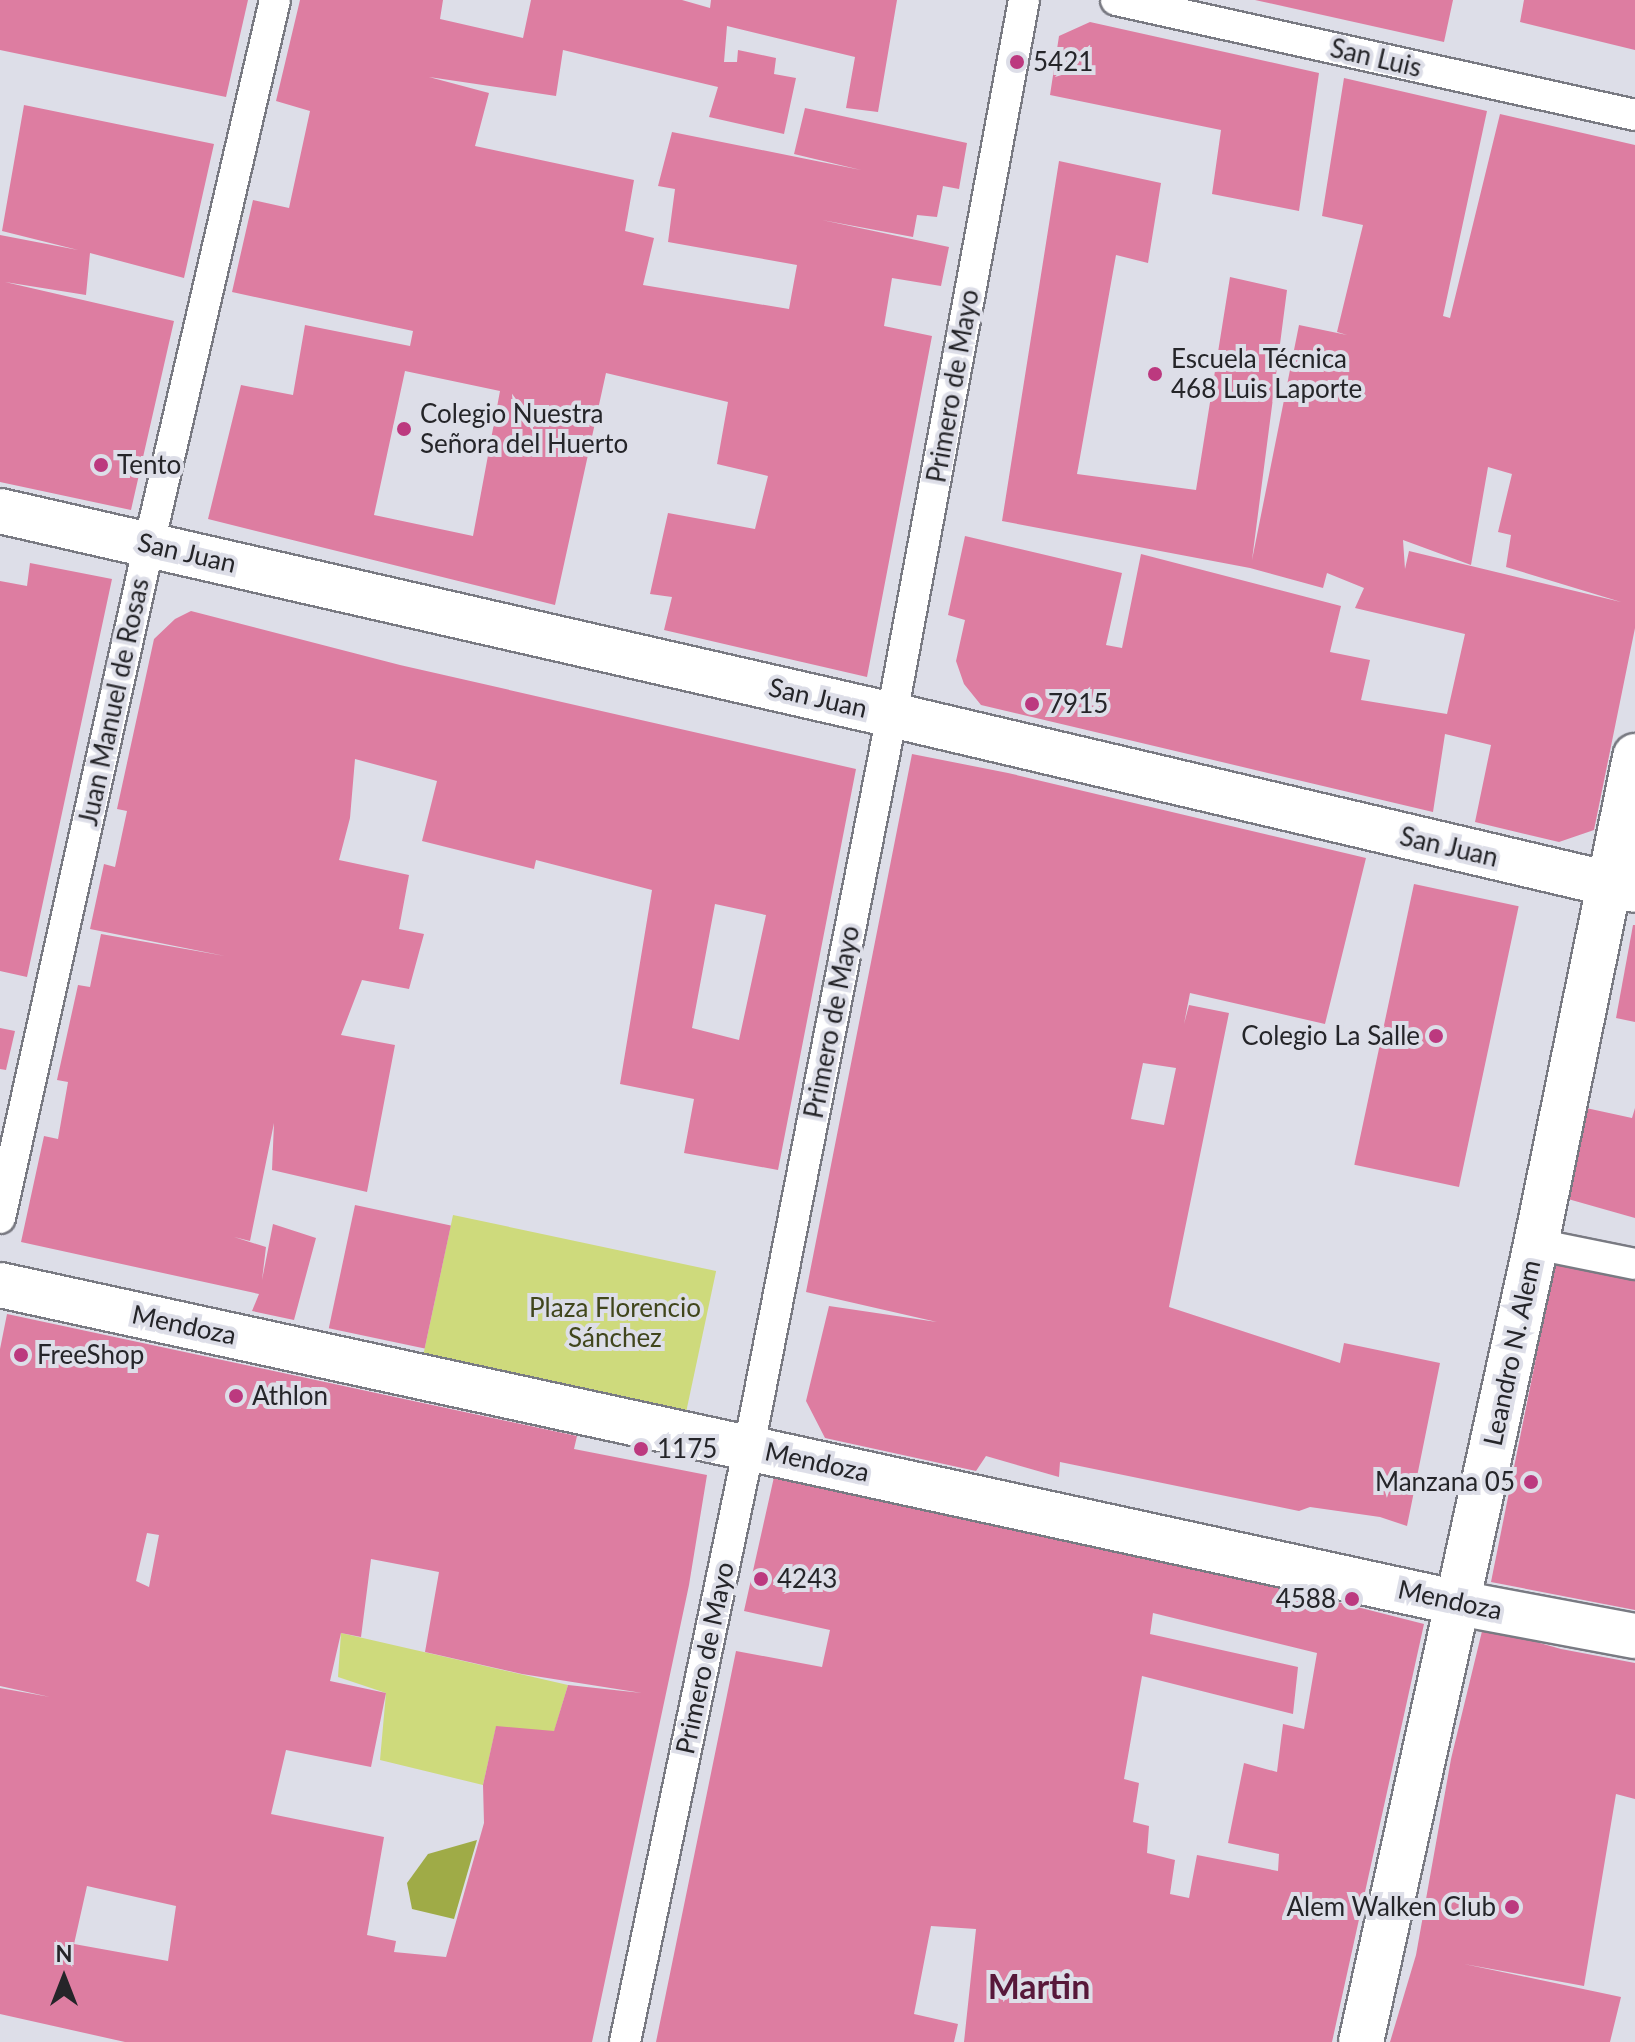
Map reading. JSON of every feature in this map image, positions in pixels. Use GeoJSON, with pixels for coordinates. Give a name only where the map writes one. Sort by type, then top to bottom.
{"type":"FeatureCollection","features":[{"type":"Feature","properties":{"kind":"main road","name":"San Juan"},"geometry":{"type":"LineString","coordinates":[[0,511],[892,715],[1621,888]]}},
{"type":"Feature","properties":{"kind":"main road","name":"Leandro N. Alem"},"geometry":{"type":"LineString","coordinates":[[1361,2042],[1536,1244],[1621,888],[1635,756]]}},
{"type":"Feature","properties":{"kind":"main road","name":"Mendoza"},"geometry":{"type":"LineString","coordinates":[[0,1285],[1458,1603],[1635,1636]]}},
{"type":"Feature","properties":{"kind":"street","name":"Juan Manuel de Rosas"},"geometry":{"type":"LineString","coordinates":[[0,1218],[149,544],[275,0]]}},
{"type":"Feature","properties":{"kind":"street","name":"Primero de Mayo"},"geometry":{"type":"LineString","coordinates":[[625,2042],[749,1447],[892,715],[1024,0]]}},
{"type":"Feature","properties":{"kind":"street","name":"San Luis"},"geometry":{"type":"LineString","coordinates":[[1116,0],[1635,115]]}},
{"type":"Feature","properties":{"kind":"street"},"geometry":{"type":"LineString","coordinates":[[1536,1244],[1635,1264]]}},
{"type":"Feature","properties":{"kind":"green space","name":"Plaza Florencio Sánchez"},"geometry":{"type":"Polygon","coordinates":[[[453,1215],[716,1271],[686,1411],[423,1355],[453,1215]]]}},
{"type":"Feature","properties":{"kind":"green space"},"geometry":{"type":"Polygon","coordinates":[[[341,1633],[568,1685],[554,1732],[496,1727],[483,1785],[380,1760],[386,1693],[338,1677],[341,1633]]]}},
{"type":"Feature","properties":{"kind":"green space"},"geometry":{"type":"Polygon","coordinates":[[[477,1840],[454,1919],[412,1909],[407,1883],[428,1854],[477,1840]]]}},
{"type":"Feature","properties":{"kind":"building"},"geometry":{"type":"Polygon","coordinates":[[[0,0],[248,0],[226,97],[0,50],[0,0]]]}},
{"type":"Feature","properties":{"kind":"building"},"geometry":{"type":"Polygon","coordinates":[[[300,0],[443,0],[440,19],[523,38],[531,0],[682,0],[710,8],[711,0],[897,0],[878,112],[846,108],[855,57],[727,26],[724,62],[737,62],[738,50],[776,58],[774,74],[796,78],[784,134],[709,117],[718,87],[563,50],[556,96],[429,77],[489,93],[475,146],[634,180],[625,231],[654,238],[643,285],[789,309],[797,265],[668,242],[675,189],[658,186],[672,132],[861,170],[794,154],[805,108],[967,143],[959,189],[943,186],[937,217],[917,215],[913,237],[822,220],[949,247],[941,286],[892,278],[884,326],[932,336],[867,677],[664,630],[672,597],[650,594],[668,513],[755,529],[768,476],[717,464],[728,402],[606,373],[555,605],[208,519],[241,385],[293,395],[305,325],[410,346],[413,331],[232,292],[253,200],[289,208],[310,111],[276,101],[300,0]],[[405,371],[374,515],[473,536],[500,391],[405,371]]]}},
{"type":"Feature","properties":{"kind":"building"},"geometry":{"type":"Polygon","coordinates":[[[1255,0],[1453,0],[1444,42],[1255,0]]]}},
{"type":"Feature","properties":{"kind":"building"},"geometry":{"type":"Polygon","coordinates":[[[1524,0],[1635,0],[1635,50],[1520,22],[1524,0]]]}},
{"type":"Feature","properties":{"kind":"building"},"geometry":{"type":"Polygon","coordinates":[[[1090,22],[1319,73],[1299,211],[1212,194],[1221,130],[1050,95],[1059,36],[1090,22]]]}},
{"type":"Feature","properties":{"kind":"building"},"geometry":{"type":"Polygon","coordinates":[[[1344,78],[1487,111],[1443,316],[1450,318],[1500,114],[1635,145],[1635,628],[1594,830],[1559,842],[1475,822],[1491,745],[1445,734],[1433,812],[981,705],[964,684],[956,661],[965,620],[948,615],[965,536],[1122,573],[1106,645],[1122,648],[1141,554],[1341,606],[1330,652],[1370,660],[1361,700],[1447,714],[1465,634],[1355,608],[1364,588],[1327,573],[1323,588],[1250,568],[1002,521],[1059,161],[1161,183],[1148,263],[1116,255],[1077,474],[1196,490],[1230,277],[1287,290],[1252,560],[1299,325],[1347,335],[1337,332],[1363,225],[1322,216],[1344,78]],[[1488,467],[1471,565],[1403,540],[1405,569],[1409,551],[1621,602],[1506,567],[1511,535],[1498,532],[1512,474],[1488,467]]]}},
{"type":"Feature","properties":{"kind":"building"},"geometry":{"type":"Polygon","coordinates":[[[24,105],[214,144],[184,278],[90,253],[86,295],[5,282],[174,321],[131,510],[0,482],[0,235],[78,250],[2,231],[24,105]]]}},
{"type":"Feature","properties":{"kind":"building"},"geometry":{"type":"Polygon","coordinates":[[[30,563],[112,579],[27,977],[0,971],[0,581],[27,586],[30,563]]]}},
{"type":"Feature","properties":{"kind":"building"},"geometry":{"type":"Polygon","coordinates":[[[191,611],[400,665],[856,769],[778,1170],[684,1153],[694,1099],[620,1084],[652,890],[536,860],[534,869],[422,841],[437,781],[355,759],[350,818],[339,860],[409,875],[399,929],[424,934],[409,989],[362,980],[341,1035],[395,1045],[367,1192],[272,1170],[274,1123],[250,1241],[234,1237],[266,1247],[262,1280],[273,1224],[316,1238],[294,1320],[252,1311],[259,1294],[21,1242],[44,1136],[58,1139],[68,1082],[57,1080],[78,985],[90,987],[101,934],[225,956],[90,929],[104,864],[115,867],[127,811],[117,809],[154,639],[175,619],[191,611]],[[715,904],[692,1028],[739,1040],[766,915],[715,904]]]}},
{"type":"Feature","properties":{"kind":"building"},"geometry":{"type":"Polygon","coordinates":[[[912,754],[1008,773],[1366,858],[1325,1024],[1190,993],[1184,1024],[1189,1005],[1229,1013],[1169,1307],[1340,1363],[1344,1343],[1440,1363],[1407,1526],[1380,1517],[1310,1507],[1299,1511],[1060,1462],[1059,1477],[986,1456],[976,1471],[825,1438],[806,1401],[829,1306],[937,1322],[806,1292],[912,754]],[[1143,1063],[1131,1119],[1164,1125],[1176,1068],[1143,1063]]]}},
{"type":"Feature","properties":{"kind":"building","name":"Colegio La Salle"},"geometry":{"type":"Polygon","coordinates":[[[1414,884],[1519,906],[1459,1187],[1354,1165],[1414,884]]]}},
{"type":"Feature","properties":{"kind":"building"},"geometry":{"type":"Polygon","coordinates":[[[1635,925],[1635,1022],[1616,1018],[1635,925]]]}},
{"type":"Feature","properties":{"kind":"building"},"geometry":{"type":"Polygon","coordinates":[[[0,1028],[15,1031],[6,1070],[0,1069],[0,1028]]]}},
{"type":"Feature","properties":{"kind":"building"},"geometry":{"type":"Polygon","coordinates":[[[1586,1108],[1632,1118],[1635,1108],[1635,1218],[1568,1199],[1586,1108]]]}},
{"type":"Feature","properties":{"kind":"building"},"geometry":{"type":"Polygon","coordinates":[[[355,1205],[451,1225],[425,1349],[329,1328],[355,1205]]]}},
{"type":"Feature","properties":{"kind":"building"},"geometry":{"type":"Polygon","coordinates":[[[1555,1263],[1635,1278],[1635,1610],[1491,1582],[1555,1263]]]}},
{"type":"Feature","properties":{"kind":"building"},"geometry":{"type":"Polygon","coordinates":[[[7,1314],[577,1436],[574,1449],[707,1475],[689,1585],[592,2042],[125,2042],[0,2014],[0,1688],[50,1697],[0,1686],[0,1349],[7,1314]],[[147,1533],[136,1581],[149,1587],[159,1535],[147,1533]],[[371,1559],[361,1637],[341,1633],[330,1681],[386,1693],[371,1767],[286,1750],[271,1814],[384,1837],[367,1935],[396,1941],[394,1952],[446,1957],[484,1823],[483,1785],[496,1726],[554,1731],[568,1685],[642,1693],[522,1674],[425,1652],[439,1572],[371,1559]],[[87,1886],[74,1944],[168,1961],[176,1906],[87,1886]]]}},
{"type":"Feature","properties":{"kind":"building"},"geometry":{"type":"Polygon","coordinates":[[[774,1477],[1310,1595],[1424,1624],[1332,2042],[964,2042],[976,1929],[931,1926],[914,2014],[958,2024],[954,2042],[656,2042],[736,1651],[822,1667],[830,1630],[744,1611],[774,1477]],[[1153,1613],[1150,1634],[1298,1667],[1293,1714],[1142,1676],[1124,1779],[1139,1783],[1133,1822],[1149,1826],[1147,1853],[1175,1860],[1170,1894],[1189,1898],[1197,1855],[1278,1871],[1279,1854],[1228,1843],[1244,1763],[1277,1772],[1283,1724],[1304,1729],[1317,1653],[1153,1613]]]}},
{"type":"Feature","properties":{"kind":"building"},"geometry":{"type":"Polygon","coordinates":[[[1483,1627],[1561,1649],[1635,1663],[1635,1799],[1616,1794],[1584,1986],[1464,1964],[1621,1997],[1610,2042],[1390,2042],[1416,1955],[1451,1759],[1483,1627]]]}},
{"type":"Feature","properties":{"kind":"place","name":"5421"},"geometry":{"type":"Point","coordinates":[1017,62]}},
{"type":"Feature","properties":{"kind":"place","name":"Escuela Técnica 468 Luis Laporte"},"geometry":{"type":"Point","coordinates":[1155,374]}},
{"type":"Feature","properties":{"kind":"place","name":"Colegio Nuestra Señora del Huerto"},"geometry":{"type":"Point","coordinates":[404,429]}},
{"type":"Feature","properties":{"kind":"place","name":"Tento"},"geometry":{"type":"Point","coordinates":[101,465]}},
{"type":"Feature","properties":{"kind":"place","name":"7915"},"geometry":{"type":"Point","coordinates":[1032,704]}},
{"type":"Feature","properties":{"kind":"place","name":"Colegio La Salle"},"geometry":{"type":"Point","coordinates":[1436,1036]}},
{"type":"Feature","properties":{"kind":"place","name":"FreeShop"},"geometry":{"type":"Point","coordinates":[21,1355]}},
{"type":"Feature","properties":{"kind":"place","name":"Athlon"},"geometry":{"type":"Point","coordinates":[236,1396]}},
{"type":"Feature","properties":{"kind":"place","name":"1175"},"geometry":{"type":"Point","coordinates":[641,1449]}},
{"type":"Feature","properties":{"kind":"place","name":"Manzana 05"},"geometry":{"type":"Point","coordinates":[1531,1482]}},
{"type":"Feature","properties":{"kind":"place","name":"4243"},"geometry":{"type":"Point","coordinates":[761,1579]}},
{"type":"Feature","properties":{"kind":"place","name":"4588"},"geometry":{"type":"Point","coordinates":[1352,1599]}},
{"type":"Feature","properties":{"kind":"place","name":"Alem Walken Club"},"geometry":{"type":"Point","coordinates":[1512,1907]}},
{"type":"Feature","properties":{"kind":"district","name":"Martin"},"geometry":{"type":"Point","coordinates":[1039,1986]}}]}
